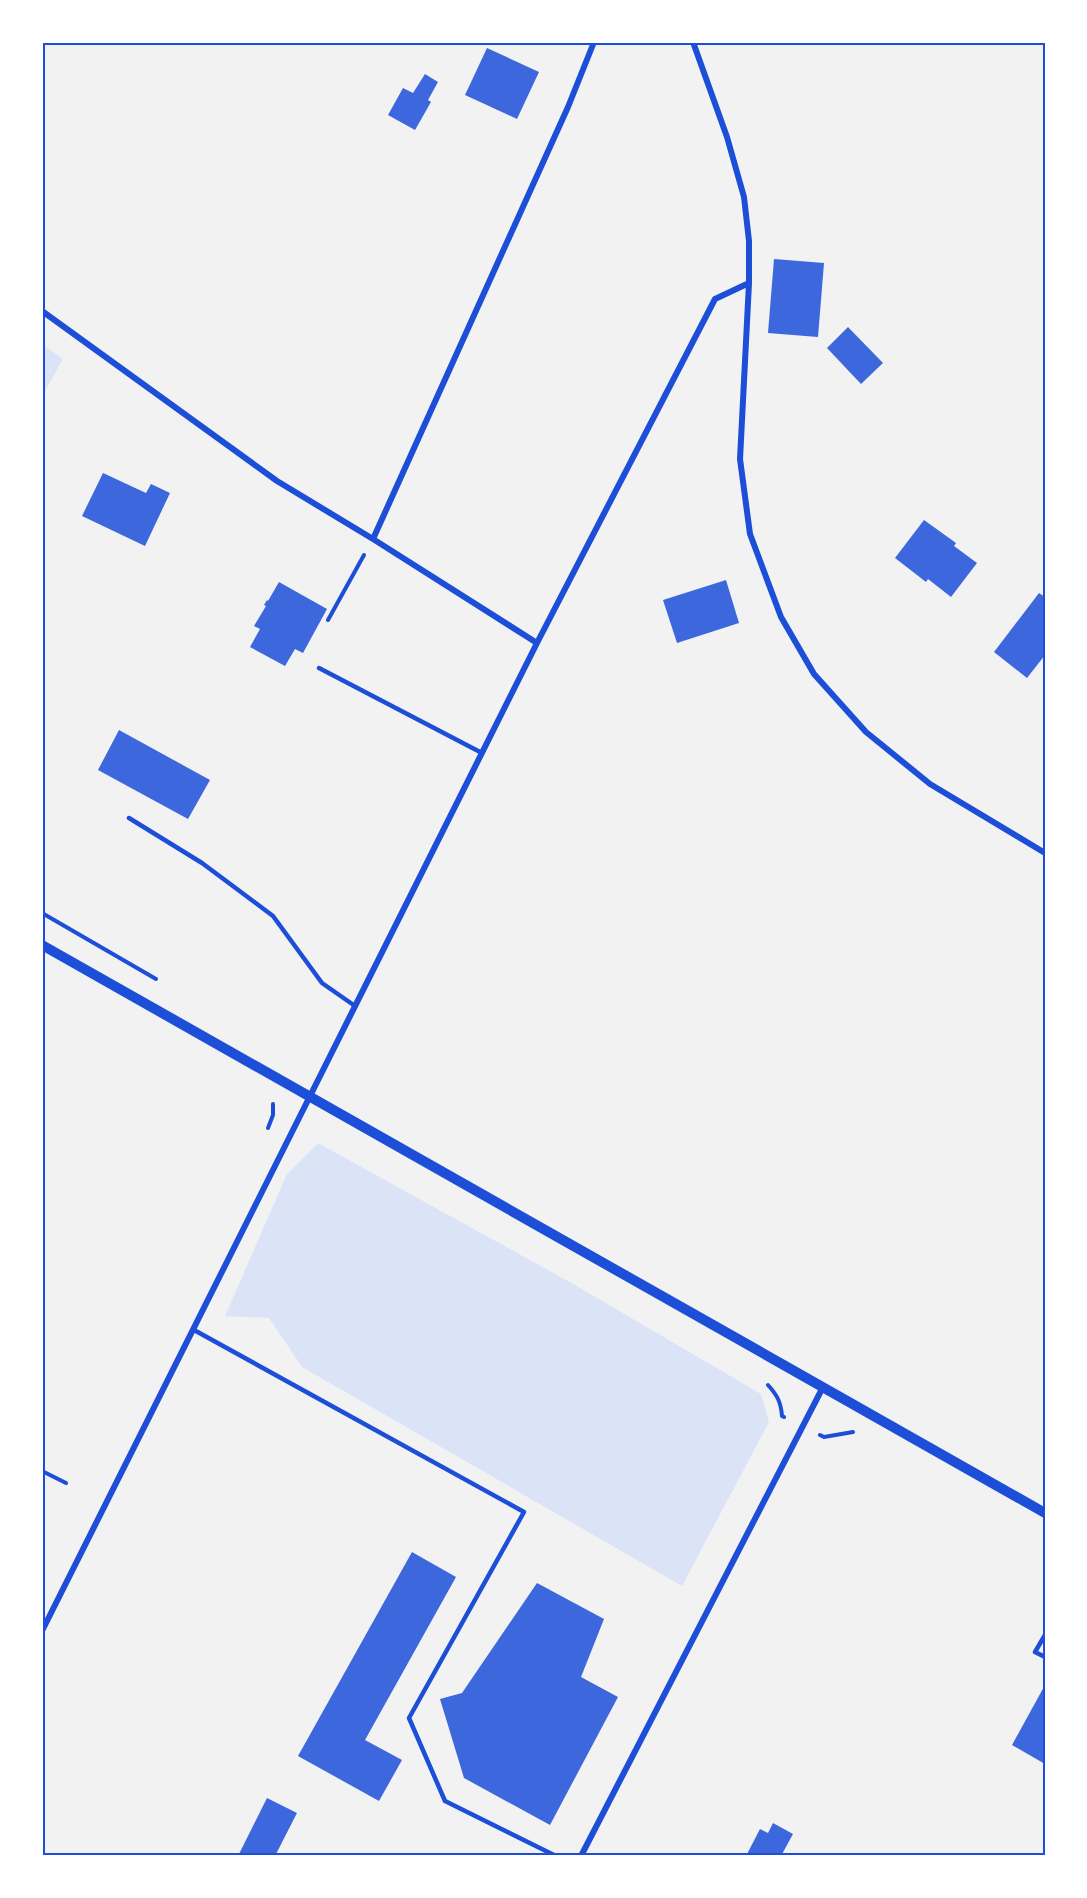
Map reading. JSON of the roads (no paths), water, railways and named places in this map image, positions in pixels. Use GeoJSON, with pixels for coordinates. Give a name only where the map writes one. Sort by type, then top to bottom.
{"type":"FeatureCollection","features":[{"type":"Feature","properties":{"kind":"street"},"geometry":{"type":"LineString","coordinates":[[373,539],[563,118],[594,42]]}},
{"type":"Feature","properties":{"kind":"street"},"geometry":{"type":"LineString","coordinates":[[693,42],[727,137],[744,197],[749,242],[749,283],[740,459],[750,534],[782,617],[814,675],[866,732],[930,784],[1045,853]]}},
{"type":"Feature","properties":{"kind":"street"},"geometry":{"type":"LineString","coordinates":[[42,1631],[537,643],[715,299],[749,283]]}},
{"type":"Feature","properties":{"kind":"street"},"geometry":{"type":"LineString","coordinates":[[42,311],[277,481],[537,643]]}},
{"type":"Feature","properties":{"kind":"street"},"geometry":{"type":"LineString","coordinates":[[42,945],[1045,1513]]}},
{"type":"Feature","properties":{"kind":"street"},"geometry":{"type":"LineString","coordinates":[[581,1856],[823,1387]]}},
{"type":"Feature","properties":{"kind":"lane"},"geometry":{"type":"LineString","coordinates":[[319,668],[482,753]]}},
{"type":"Feature","properties":{"kind":"lane"},"geometry":{"type":"LineString","coordinates":[[129,818],[202,863],[273,916],[322,983],[355,1006]]}},
{"type":"Feature","properties":{"kind":"lane"},"geometry":{"type":"LineString","coordinates":[[194,1330],[524,1512],[409,1718],[445,1801],[556,1856]]}},
{"type":"Feature","properties":{"kind":"lane"},"geometry":{"type":"LineString","coordinates":[[1045,1635],[1035,1652],[1045,1657]]}}]}
